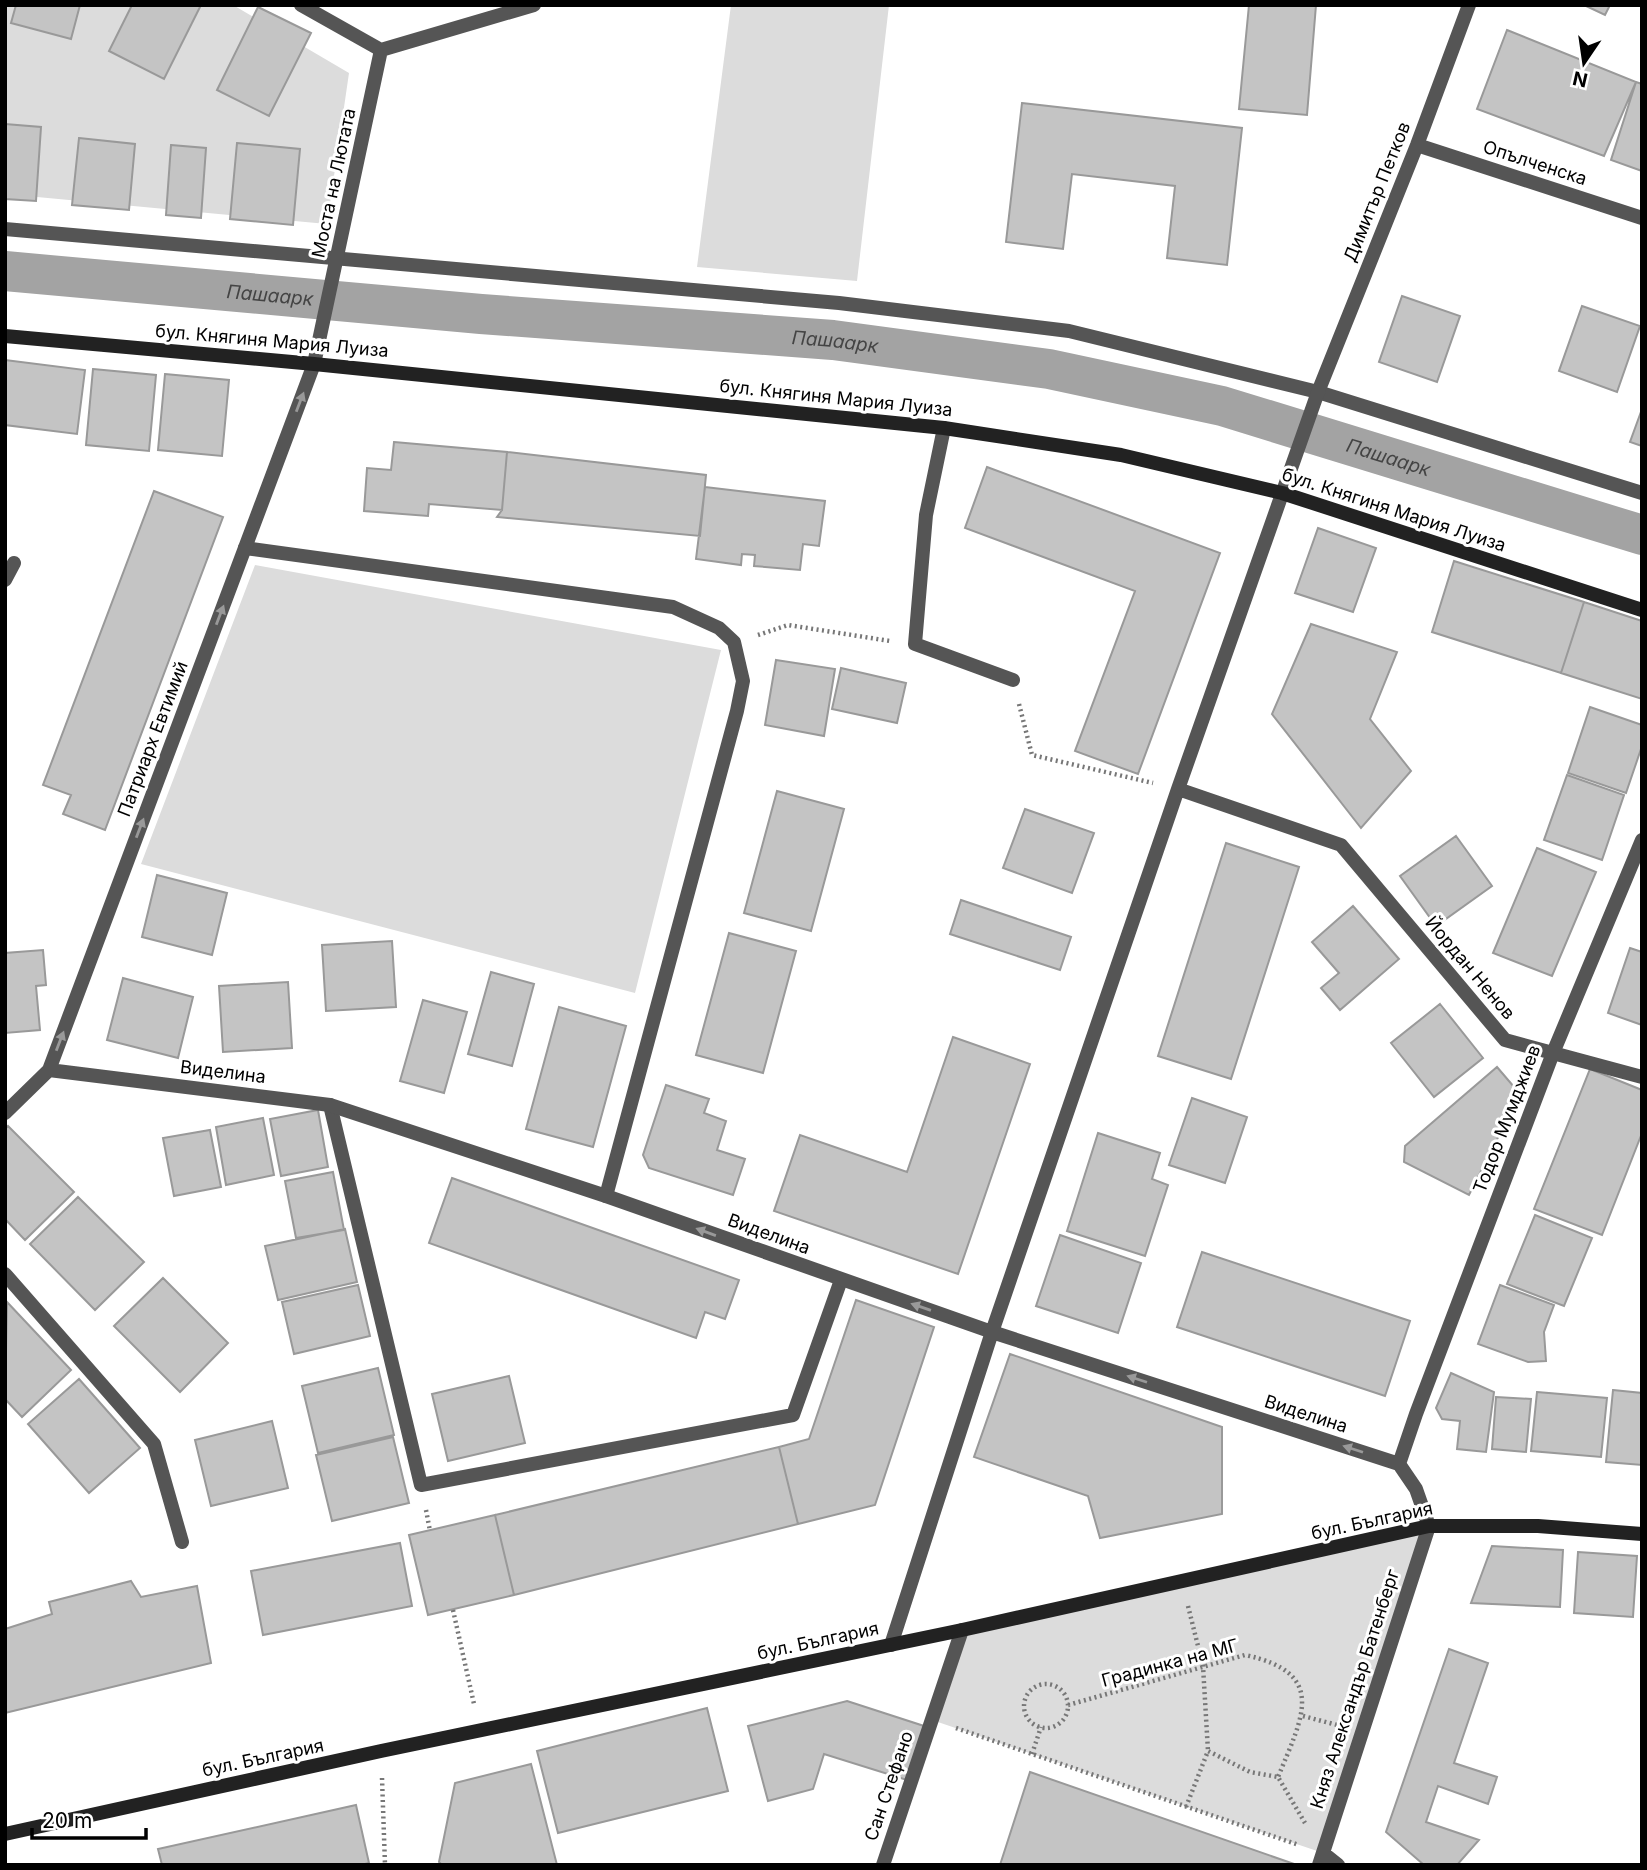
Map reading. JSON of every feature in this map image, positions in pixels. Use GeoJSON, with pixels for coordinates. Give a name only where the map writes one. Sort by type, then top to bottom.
{"type":"FeatureCollection","features":[{"type":"Feature","properties":{"kind":"street"},"geometry":{"type":"LineString","coordinates":[[301,5],[381,50],[534,5]]}},
{"type":"Feature","properties":{"kind":"street","name":"Димитър Петков"},"geometry":{"type":"LineString","coordinates":[[891,1645],[992,1332],[1178,789],[1318,392],[1417,145],[1469,5]]}},
{"type":"Feature","properties":{"kind":"street","name":"Моста на Лютата"},"geometry":{"type":"LineString","coordinates":[[314,364],[381,50]]}},
{"type":"Feature","properties":{"kind":"street","name":"Опълченска"},"geometry":{"type":"LineString","coordinates":[[1417,145],[1642,218]]}},
{"type":"Feature","properties":{"kind":"street"},"geometry":{"type":"LineString","coordinates":[[5,229],[839,303],[1069,331],[1318,392],[1642,493]]}},
{"type":"Feature","properties":{"kind":"street","name":"бул. Княгиня Мария Луиза"},"geometry":{"type":"LineString","coordinates":[[5,336],[314,364],[944,428],[1121,455],[1282,494],[1642,610]]}},
{"type":"Feature","properties":{"kind":"street","name":"Патриарх Евтимий"},"geometry":{"type":"LineString","coordinates":[[5,1113],[49,1070],[314,364]]}},
{"type":"Feature","properties":{"kind":"street"},"geometry":{"type":"LineString","coordinates":[[944,428],[926,515],[915,644],[1013,680]]}},
{"type":"Feature","properties":{"kind":"street"},"geometry":{"type":"LineString","coordinates":[[245,548],[673,607],[719,628],[733,642],[743,681],[737,711],[606,1196]]}},
{"type":"Feature","properties":{"kind":"street"},"geometry":{"type":"LineString","coordinates":[[5,580],[14,563]]}},
{"type":"Feature","properties":{"kind":"street","name":"Йордан Ненов"},"geometry":{"type":"LineString","coordinates":[[1178,789],[1340,845],[1505,1040],[1642,1077]]}},
{"type":"Feature","properties":{"kind":"street","name":"Тодор Мумджиев"},"geometry":{"type":"LineString","coordinates":[[1399,1465],[1553,1053],[1642,840]]}},
{"type":"Feature","properties":{"kind":"street","name":"Виделина"},"geometry":{"type":"LineString","coordinates":[[49,1070],[330,1105],[606,1196],[992,1332],[1399,1465]]}},
{"type":"Feature","properties":{"kind":"street"},"geometry":{"type":"LineString","coordinates":[[330,1105],[421,1485],[793,1415],[841,1280]]}},
{"type":"Feature","properties":{"kind":"street"},"geometry":{"type":"LineString","coordinates":[[5,1274],[154,1444],[183,1542]]}},
{"type":"Feature","properties":{"kind":"street"},"geometry":{"type":"LineString","coordinates":[[1399,1465],[1416,1489],[1429,1526]]}},
{"type":"Feature","properties":{"kind":"street","name":"бул. България"},"geometry":{"type":"LineString","coordinates":[[5,1834],[381,1751],[962,1630],[1429,1526],[1538,1526],[1642,1534]]}},
{"type":"Feature","properties":{"kind":"street","name":"Княз Александър Батенберг"},"geometry":{"type":"LineString","coordinates":[[1321,1859],[1429,1526]]}},
{"type":"Feature","properties":{"kind":"street","name":"Сан Стефано"},"geometry":{"type":"LineString","coordinates":[[883,1865],[962,1630]]}},
{"type":"Feature","properties":{"kind":"street"},"geometry":{"type":"LineString","coordinates":[[1321,1859],[1338,1865]]}},
{"type":"Feature","properties":{"kind":"path"},"geometry":{"type":"LineString","coordinates":[[733,642],[788,625],[915,644]]}},
{"type":"Feature","properties":{"kind":"path"},"geometry":{"type":"LineString","coordinates":[[1013,680],[1032,754],[1178,789]]}},
{"type":"Feature","properties":{"kind":"path"},"geometry":{"type":"LineString","coordinates":[[1182,1581],[1203,1666],[1208,1751],[1186,1807]]}},
{"type":"Feature","properties":{"kind":"path"},"geometry":{"type":"LineString","coordinates":[[453,1609],[480,1731]]}},
{"type":"Feature","properties":{"kind":"path","name":"Градинка на МГ"},"geometry":{"type":"LineString","coordinates":[[1041,1727],[1054,1727],[1060,1723],[1065,1718],[1068,1705],[1245,1655],[1269,1660],[1294,1676],[1303,1716]]}},
{"type":"Feature","properties":{"kind":"path"},"geometry":{"type":"LineString","coordinates":[[1032,1754],[1041,1727],[1030,1722],[1023,1710],[1023,1703],[1029,1691],[1040,1684],[1055,1685],[1066,1695],[1068,1705]]}},
{"type":"Feature","properties":{"kind":"path"},"geometry":{"type":"LineString","coordinates":[[1321,1859],[1278,1777],[1303,1716],[1362,1731]]}},
{"type":"Feature","properties":{"kind":"path"},"geometry":{"type":"LineString","coordinates":[[932,1720],[1186,1807],[1321,1859]]}},
{"type":"Feature","properties":{"kind":"path"},"geometry":{"type":"LineString","coordinates":[[381,1751],[384,1865]]}},
{"type":"Feature","properties":{"kind":"path"},"geometry":{"type":"LineString","coordinates":[[1208,1751],[1250,1772],[1278,1777]]}},
{"type":"Feature","properties":{"kind":"shaded area"},"geometry":{"type":"Polygon","coordinates":[[[5,5],[233,5],[349,73],[327,224],[5,194],[5,5]]]}},
{"type":"Feature","properties":{"kind":"shaded area"},"geometry":{"type":"Polygon","coordinates":[[[731,5],[889,5],[857,281],[697,267],[731,5]]]}},
{"type":"Feature","properties":{"kind":"shaded area"},"geometry":{"type":"Polygon","coordinates":[[[255,565],[721,650],[635,993],[141,864],[255,565]]]}},
{"type":"Feature","properties":{"kind":"shaded area"},"geometry":{"type":"Polygon","coordinates":[[[1429,1526],[1323,1853],[932,1720],[962,1630],[1429,1526]]]}},
{"type":"Feature","properties":{"kind":"building"},"geometry":{"type":"Polygon","coordinates":[[[16,5],[80,5],[71,39],[11,23],[16,5]]]}},
{"type":"Feature","properties":{"kind":"building"},"geometry":{"type":"Polygon","coordinates":[[[132,5],[201,5],[164,79],[109,51],[132,5]]]}},
{"type":"Feature","properties":{"kind":"building"},"geometry":{"type":"Polygon","coordinates":[[[1249,5],[1316,5],[1307,115],[1239,109],[1249,5]]]}},
{"type":"Feature","properties":{"kind":"building"},"geometry":{"type":"Polygon","coordinates":[[[1584,5],[1610,5],[1605,15],[1584,5]]]}},
{"type":"Feature","properties":{"kind":"building"},"geometry":{"type":"Polygon","coordinates":[[[258,7],[311,33],[269,116],[217,90],[258,7]]]}},
{"type":"Feature","properties":{"kind":"building"},"geometry":{"type":"Polygon","coordinates":[[[1507,30],[1636,82],[1604,156],[1477,109],[1507,30]]]}},
{"type":"Feature","properties":{"kind":"building"},"geometry":{"type":"Polygon","coordinates":[[[1636,82],[1642,84],[1642,171],[1611,160],[1636,82]]]}},
{"type":"Feature","properties":{"kind":"building"},"geometry":{"type":"Polygon","coordinates":[[[1022,103],[1242,128],[1227,265],[1167,258],[1175,186],[1072,174],[1063,249],[1006,242],[1022,103]]]}},
{"type":"Feature","properties":{"kind":"building"},"geometry":{"type":"Polygon","coordinates":[[[5,124],[41,127],[36,201],[5,199],[5,124]]]}},
{"type":"Feature","properties":{"kind":"building"},"geometry":{"type":"Polygon","coordinates":[[[79,138],[135,144],[129,210],[72,205],[79,138]]]}},
{"type":"Feature","properties":{"kind":"building"},"geometry":{"type":"Polygon","coordinates":[[[237,143],[300,149],[293,225],[230,219],[237,143]]]}},
{"type":"Feature","properties":{"kind":"building"},"geometry":{"type":"Polygon","coordinates":[[[171,145],[206,148],[201,218],[166,215],[171,145]]]}},
{"type":"Feature","properties":{"kind":"building"},"geometry":{"type":"Polygon","coordinates":[[[1402,296],[1460,316],[1437,382],[1379,362],[1402,296]]]}},
{"type":"Feature","properties":{"kind":"building"},"geometry":{"type":"Polygon","coordinates":[[[1582,306],[1640,326],[1617,392],[1559,371],[1582,306]]]}},
{"type":"Feature","properties":{"kind":"building"},"geometry":{"type":"Polygon","coordinates":[[[5,360],[85,370],[77,434],[5,425],[5,360]]]}},
{"type":"Feature","properties":{"kind":"building"},"geometry":{"type":"Polygon","coordinates":[[[93,369],[156,375],[149,451],[86,445],[93,369]]]}},
{"type":"Feature","properties":{"kind":"building"},"geometry":{"type":"Polygon","coordinates":[[[165,374],[229,380],[222,456],[158,450],[165,374]]]}},
{"type":"Feature","properties":{"kind":"building"},"geometry":{"type":"Polygon","coordinates":[[[1642,409],[1642,446],[1630,442],[1642,409]]]}},
{"type":"Feature","properties":{"kind":"building"},"geometry":{"type":"Polygon","coordinates":[[[394,442],[507,452],[502,510],[429,504],[428,516],[364,511],[367,468],[391,470],[394,442]]]}},
{"type":"Feature","properties":{"kind":"building"},"geometry":{"type":"Polygon","coordinates":[[[507,452],[706,475],[700,536],[497,517],[502,510],[507,452]]]}},
{"type":"Feature","properties":{"kind":"building"},"geometry":{"type":"Polygon","coordinates":[[[987,467],[1220,553],[1138,774],[1075,751],[1135,591],[965,528],[987,467]]]}},
{"type":"Feature","properties":{"kind":"building"},"geometry":{"type":"Polygon","coordinates":[[[705,487],[825,501],[819,546],[803,544],[800,570],[754,566],[755,555],[742,554],[741,565],[696,559],[705,487]]]}},
{"type":"Feature","properties":{"kind":"building"},"geometry":{"type":"Polygon","coordinates":[[[154,491],[223,517],[105,830],[63,814],[71,795],[43,785],[154,491]]]}},
{"type":"Feature","properties":{"kind":"building"},"geometry":{"type":"Polygon","coordinates":[[[1318,528],[1376,548],[1353,612],[1295,593],[1318,528]]]}},
{"type":"Feature","properties":{"kind":"building"},"geometry":{"type":"Polygon","coordinates":[[[1454,561],[1584,602],[1561,673],[1432,632],[1454,561]]]}},
{"type":"Feature","properties":{"kind":"building"},"geometry":{"type":"Polygon","coordinates":[[[1584,602],[1642,621],[1642,699],[1561,673],[1584,602]]]}},
{"type":"Feature","properties":{"kind":"building"},"geometry":{"type":"Polygon","coordinates":[[[1311,624],[1397,652],[1370,719],[1411,771],[1361,828],[1272,714],[1311,624]]]}},
{"type":"Feature","properties":{"kind":"building"},"geometry":{"type":"Polygon","coordinates":[[[776,660],[835,669],[824,736],[765,725],[776,660]]]}},
{"type":"Feature","properties":{"kind":"building"},"geometry":{"type":"Polygon","coordinates":[[[841,668],[906,683],[897,723],[832,709],[841,668]]]}},
{"type":"Feature","properties":{"kind":"building"},"geometry":{"type":"Polygon","coordinates":[[[1590,707],[1642,725],[1642,746],[1626,793],[1568,773],[1590,707]]]}},
{"type":"Feature","properties":{"kind":"building"},"geometry":{"type":"Polygon","coordinates":[[[1567,775],[1624,795],[1602,860],[1544,840],[1567,775]]]}},
{"type":"Feature","properties":{"kind":"building"},"geometry":{"type":"Polygon","coordinates":[[[777,791],[844,809],[811,931],[744,913],[777,791]]]}},
{"type":"Feature","properties":{"kind":"building"},"geometry":{"type":"Polygon","coordinates":[[[1025,809],[1094,833],[1072,893],[1003,868],[1025,809]]]}},
{"type":"Feature","properties":{"kind":"building"},"geometry":{"type":"Polygon","coordinates":[[[1456,836],[1492,886],[1436,926],[1400,876],[1456,836]]]}},
{"type":"Feature","properties":{"kind":"building"},"geometry":{"type":"Polygon","coordinates":[[[1226,843],[1299,867],[1231,1079],[1158,1056],[1226,843]]]}},
{"type":"Feature","properties":{"kind":"building"},"geometry":{"type":"Polygon","coordinates":[[[1537,848],[1596,872],[1552,976],[1493,953],[1537,848]]]}},
{"type":"Feature","properties":{"kind":"building"},"geometry":{"type":"Polygon","coordinates":[[[157,875],[227,893],[212,955],[142,937],[157,875]]]}},
{"type":"Feature","properties":{"kind":"building"},"geometry":{"type":"Polygon","coordinates":[[[961,900],[1071,937],[1060,970],[950,934],[961,900]]]}},
{"type":"Feature","properties":{"kind":"building"},"geometry":{"type":"Polygon","coordinates":[[[1353,906],[1399,959],[1340,1010],[1321,988],[1339,973],[1312,942],[1353,906]]]}},
{"type":"Feature","properties":{"kind":"building"},"geometry":{"type":"Polygon","coordinates":[[[729,933],[796,951],[763,1073],[696,1055],[729,933]]]}},
{"type":"Feature","properties":{"kind":"building"},"geometry":{"type":"Polygon","coordinates":[[[392,941],[396,1007],[326,1011],[322,945],[392,941]]]}},
{"type":"Feature","properties":{"kind":"building"},"geometry":{"type":"Polygon","coordinates":[[[1630,948],[1642,952],[1642,1025],[1608,1013],[1630,948]]]}},
{"type":"Feature","properties":{"kind":"building"},"geometry":{"type":"Polygon","coordinates":[[[43,950],[46,985],[36,986],[40,1030],[5,1033],[5,953],[43,950]]]}},
{"type":"Feature","properties":{"kind":"building"},"geometry":{"type":"Polygon","coordinates":[[[491,972],[534,984],[512,1066],[468,1054],[491,972]]]}},
{"type":"Feature","properties":{"kind":"building"},"geometry":{"type":"Polygon","coordinates":[[[123,978],[193,997],[178,1058],[107,1040],[123,978]]]}},
{"type":"Feature","properties":{"kind":"building"},"geometry":{"type":"Polygon","coordinates":[[[288,982],[292,1048],[223,1052],[219,986],[288,982]]]}},
{"type":"Feature","properties":{"kind":"building"},"geometry":{"type":"Polygon","coordinates":[[[423,1000],[467,1012],[444,1093],[400,1081],[423,1000]]]}},
{"type":"Feature","properties":{"kind":"building"},"geometry":{"type":"Polygon","coordinates":[[[1440,1004],[1483,1058],[1434,1097],[1391,1043],[1440,1004]]]}},
{"type":"Feature","properties":{"kind":"building"},"geometry":{"type":"Polygon","coordinates":[[[559,1007],[626,1026],[593,1147],[526,1129],[559,1007]]]}},
{"type":"Feature","properties":{"kind":"building"},"geometry":{"type":"Polygon","coordinates":[[[953,1037],[1030,1064],[958,1274],[774,1211],[800,1135],[907,1172],[953,1037]]]}},
{"type":"Feature","properties":{"kind":"building"},"geometry":{"type":"Polygon","coordinates":[[[1497,1067],[1520,1094],[1469,1195],[1404,1162],[1405,1146],[1497,1067]]]}},
{"type":"Feature","properties":{"kind":"building"},"geometry":{"type":"Polygon","coordinates":[[[1590,1069],[1642,1090],[1642,1133],[1602,1235],[1534,1209],[1590,1069]]]}},
{"type":"Feature","properties":{"kind":"building"},"geometry":{"type":"Polygon","coordinates":[[[666,1085],[709,1099],[704,1113],[726,1121],[717,1150],[745,1159],[733,1195],[649,1168],[643,1155],[666,1085]]]}},
{"type":"Feature","properties":{"kind":"building"},"geometry":{"type":"Polygon","coordinates":[[[1192,1098],[1247,1117],[1225,1183],[1169,1165],[1192,1098]]]}},
{"type":"Feature","properties":{"kind":"building"},"geometry":{"type":"Polygon","coordinates":[[[318,1110],[328,1167],[281,1176],[270,1119],[318,1110]]]}},
{"type":"Feature","properties":{"kind":"building"},"geometry":{"type":"Polygon","coordinates":[[[263,1118],[274,1175],[226,1185],[216,1127],[263,1118]]]}},
{"type":"Feature","properties":{"kind":"building"},"geometry":{"type":"Polygon","coordinates":[[[8,1126],[74,1192],[25,1240],[5,1219],[5,1129],[8,1126]]]}},
{"type":"Feature","properties":{"kind":"building"},"geometry":{"type":"Polygon","coordinates":[[[210,1130],[221,1187],[174,1196],[163,1138],[210,1130]]]}},
{"type":"Feature","properties":{"kind":"building"},"geometry":{"type":"Polygon","coordinates":[[[1098,1133],[1160,1153],[1152,1179],[1168,1185],[1145,1256],[1067,1231],[1098,1133]]]}},
{"type":"Feature","properties":{"kind":"building"},"geometry":{"type":"Polygon","coordinates":[[[333,1172],[344,1230],[296,1238],[285,1181],[333,1172]]]}},
{"type":"Feature","properties":{"kind":"building"},"geometry":{"type":"Polygon","coordinates":[[[452,1178],[739,1280],[725,1319],[705,1312],[696,1338],[429,1243],[452,1178]]]}},
{"type":"Feature","properties":{"kind":"building"},"geometry":{"type":"Polygon","coordinates":[[[78,1197],[144,1262],[95,1310],[30,1244],[78,1197]]]}},
{"type":"Feature","properties":{"kind":"building"},"geometry":{"type":"Polygon","coordinates":[[[1535,1215],[1592,1238],[1564,1306],[1507,1284],[1535,1215]]]}},
{"type":"Feature","properties":{"kind":"building"},"geometry":{"type":"Polygon","coordinates":[[[345,1229],[357,1282],[278,1300],[265,1246],[345,1229]]]}},
{"type":"Feature","properties":{"kind":"building"},"geometry":{"type":"Polygon","coordinates":[[[1060,1235],[1141,1263],[1118,1333],[1036,1306],[1060,1235]]]}},
{"type":"Feature","properties":{"kind":"building"},"geometry":{"type":"Polygon","coordinates":[[[1202,1252],[1410,1321],[1385,1396],[1177,1327],[1202,1252]]]}},
{"type":"Feature","properties":{"kind":"building"},"geometry":{"type":"Polygon","coordinates":[[[163,1278],[228,1343],[180,1392],[114,1326],[163,1278]]]}},
{"type":"Feature","properties":{"kind":"building"},"geometry":{"type":"Polygon","coordinates":[[[358,1285],[370,1336],[294,1354],[282,1302],[358,1285]]]}},
{"type":"Feature","properties":{"kind":"building"},"geometry":{"type":"Polygon","coordinates":[[[1500,1285],[1554,1305],[1544,1332],[1546,1361],[1528,1362],[1478,1344],[1500,1285]]]}},
{"type":"Feature","properties":{"kind":"building"},"geometry":{"type":"Polygon","coordinates":[[[856,1300],[934,1327],[875,1505],[798,1524],[779,1447],[809,1439],[856,1300]]]}},
{"type":"Feature","properties":{"kind":"building"},"geometry":{"type":"Polygon","coordinates":[[[7,1302],[71,1370],[22,1417],[5,1399],[7,1302]]]}},
{"type":"Feature","properties":{"kind":"building"},"geometry":{"type":"Polygon","coordinates":[[[1010,1354],[1222,1427],[1222,1514],[1100,1538],[1088,1496],[974,1457],[1010,1354]]]}},
{"type":"Feature","properties":{"kind":"building"},"geometry":{"type":"Polygon","coordinates":[[[378,1368],[394,1435],[318,1453],[302,1386],[378,1368]]]}},
{"type":"Feature","properties":{"kind":"building"},"geometry":{"type":"Polygon","coordinates":[[[1451,1373],[1494,1392],[1486,1452],[1457,1449],[1460,1421],[1442,1419],[1436,1408],[1451,1373]]]}},
{"type":"Feature","properties":{"kind":"building"},"geometry":{"type":"Polygon","coordinates":[[[509,1376],[525,1443],[448,1461],[432,1394],[509,1376]]]}},
{"type":"Feature","properties":{"kind":"building"},"geometry":{"type":"Polygon","coordinates":[[[79,1379],[140,1448],[89,1493],[28,1424],[79,1379]]]}},
{"type":"Feature","properties":{"kind":"building"},"geometry":{"type":"Polygon","coordinates":[[[1613,1390],[1642,1393],[1642,1465],[1606,1462],[1613,1390]]]}},
{"type":"Feature","properties":{"kind":"building"},"geometry":{"type":"Polygon","coordinates":[[[1537,1392],[1607,1398],[1601,1457],[1531,1451],[1537,1392]]]}},
{"type":"Feature","properties":{"kind":"building"},"geometry":{"type":"Polygon","coordinates":[[[1496,1397],[1531,1399],[1526,1452],[1492,1449],[1496,1397]]]}},
{"type":"Feature","properties":{"kind":"building"},"geometry":{"type":"Polygon","coordinates":[[[272,1421],[288,1488],[211,1506],[195,1440],[272,1421]]]}},
{"type":"Feature","properties":{"kind":"building"},"geometry":{"type":"Polygon","coordinates":[[[393,1437],[409,1503],[332,1521],[316,1455],[393,1437]]]}},
{"type":"Feature","properties":{"kind":"building"},"geometry":{"type":"Polygon","coordinates":[[[779,1447],[798,1524],[514,1595],[495,1515],[779,1447]]]}},
{"type":"Feature","properties":{"kind":"building"},"geometry":{"type":"Polygon","coordinates":[[[495,1515],[514,1595],[428,1615],[409,1535],[495,1515]]]}},
{"type":"Feature","properties":{"kind":"building"},"geometry":{"type":"Polygon","coordinates":[[[400,1543],[412,1606],[263,1635],[251,1571],[400,1543]]]}},
{"type":"Feature","properties":{"kind":"building"},"geometry":{"type":"Polygon","coordinates":[[[1492,1546],[1563,1550],[1560,1607],[1471,1603],[1492,1546]]]}},
{"type":"Feature","properties":{"kind":"building"},"geometry":{"type":"Polygon","coordinates":[[[1578,1552],[1637,1556],[1633,1617],[1574,1613],[1578,1552]]]}},
{"type":"Feature","properties":{"kind":"building"},"geometry":{"type":"Polygon","coordinates":[[[131,1581],[141,1597],[197,1586],[211,1663],[5,1713],[5,1629],[52,1614],[49,1602],[131,1581]]]}},
{"type":"Feature","properties":{"kind":"building"},"geometry":{"type":"Polygon","coordinates":[[[1449,1649],[1488,1663],[1454,1763],[1497,1777],[1488,1804],[1438,1786],[1426,1822],[1479,1840],[1457,1865],[1424,1865],[1386,1832],[1449,1649]]]}},
{"type":"Feature","properties":{"kind":"building"},"geometry":{"type":"Polygon","coordinates":[[[847,1701],[924,1726],[907,1780],[824,1754],[813,1789],[768,1801],[748,1726],[847,1701]]]}},
{"type":"Feature","properties":{"kind":"building"},"geometry":{"type":"Polygon","coordinates":[[[707,1708],[728,1791],[558,1833],[537,1751],[707,1708]]]}},
{"type":"Feature","properties":{"kind":"building"},"geometry":{"type":"Polygon","coordinates":[[[531,1764],[557,1865],[442,1865],[439,1862],[455,1783],[531,1764]]]}},
{"type":"Feature","properties":{"kind":"building"},"geometry":{"type":"Polygon","coordinates":[[[1030,1772],[1297,1865],[1000,1865],[1030,1772]]]}},
{"type":"Feature","properties":{"kind":"building"},"geometry":{"type":"Polygon","coordinates":[[[356,1805],[369,1863],[162,1865],[158,1849],[356,1805]]]}},
{"type":"Feature","properties":{"kind":"waterway","name":"Пашаарк"},"geometry":{"type":"LineString","coordinates":[[5,271],[481,314],[833,340],[1049,369],[1222,406],[1642,535]]}}]}
